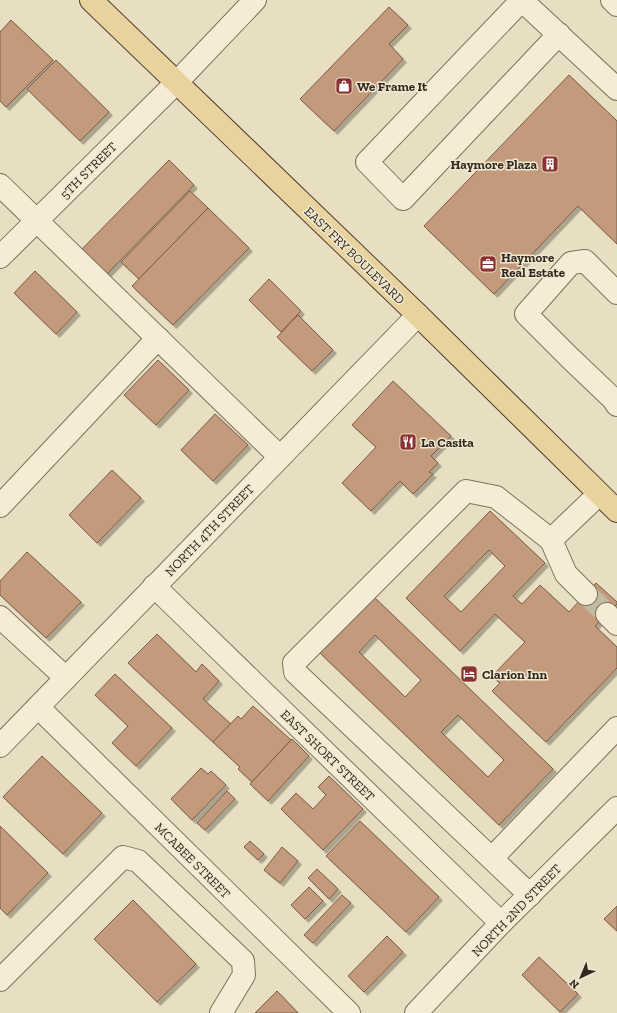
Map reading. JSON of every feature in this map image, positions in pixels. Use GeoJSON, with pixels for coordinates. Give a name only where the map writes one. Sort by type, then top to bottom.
{"type":"FeatureCollection","features":[{"type":"Feature","properties":{"kind":"main road","name":"EAST FRY BOULEVARD"},"geometry":{"type":"LineString","coordinates":[[91,0],[418,315],[617,511]]}},
{"type":"Feature","properties":{"kind":"street","name":"5TH STREET"},"geometry":{"type":"LineString","coordinates":[[0,257],[176,83],[255,0]]}},
{"type":"Feature","properties":{"kind":"street"},"geometry":{"type":"LineString","coordinates":[[612,0],[617,5]]}},
{"type":"Feature","properties":{"kind":"street"},"geometry":{"type":"LineString","coordinates":[[559,34],[403,199],[367,162],[521,1],[559,34],[617,89]]}},
{"type":"Feature","properties":{"kind":"street"},"geometry":{"type":"LineString","coordinates":[[0,185],[280,457]]}},
{"type":"Feature","properties":{"kind":"street"},"geometry":{"type":"LineString","coordinates":[[616,401],[526,314],[571,263],[584,261],[617,293]]}},
{"type":"Feature","properties":{"kind":"street","name":"NORTH 4TH STREET"},"geometry":{"type":"LineString","coordinates":[[0,746],[418,315]]}},
{"type":"Feature","properties":{"kind":"street"},"geometry":{"type":"LineString","coordinates":[[0,506],[158,338]]}},
{"type":"Feature","properties":{"kind":"street"},"geometry":{"type":"LineString","coordinates":[[530,895],[295,672],[294,664],[466,491],[496,497],[552,540],[566,574],[586,594]]}},
{"type":"Feature","properties":{"kind":"street"},"geometry":{"type":"LineString","coordinates":[[552,540],[599,494]]}},
{"type":"Feature","properties":{"kind":"street","name":"EAST SHORT STREET"},"geometry":{"type":"LineString","coordinates":[[154,586],[501,923]]}},
{"type":"Feature","properties":{"kind":"street"},"geometry":{"type":"LineString","coordinates":[[0,617],[66,678]]}},
{"type":"Feature","properties":{"kind":"street","name":"MCABEE STREET"},"geometry":{"type":"LineString","coordinates":[[38,707],[349,1013]]}},
{"type":"Feature","properties":{"kind":"street"},"geometry":{"type":"LineString","coordinates":[[492,858],[617,728]]}},
{"type":"Feature","properties":{"kind":"street","name":"NORTH 2ND STREET"},"geometry":{"type":"LineString","coordinates":[[416,1013],[501,923],[617,808]]}},
{"type":"Feature","properties":{"kind":"street"},"geometry":{"type":"LineString","coordinates":[[0,980],[123,857],[138,861],[243,961],[244,975],[221,1013]]}},
{"type":"Feature","properties":{"kind":"building"},"geometry":{"type":"Polygon","coordinates":[[[389,7],[408,25],[389,44],[403,59],[334,131],[300,99],[389,7]]]}},
{"type":"Feature","properties":{"kind":"building"},"geometry":{"type":"Polygon","coordinates":[[[11,20],[53,60],[6,107],[0,101],[0,32],[11,20]]]}},
{"type":"Feature","properties":{"kind":"building"},"geometry":{"type":"Polygon","coordinates":[[[56,60],[109,112],[80,141],[27,89],[56,60]]]}},
{"type":"Feature","properties":{"kind":"building","name":"Haymore Plaza"},"geometry":{"type":"Polygon","coordinates":[[[569,75],[617,121],[617,244],[578,206],[494,294],[424,226],[569,75]]]}},
{"type":"Feature","properties":{"kind":"building"},"geometry":{"type":"Polygon","coordinates":[[[169,160],[194,185],[107,274],[82,249],[169,160]]]}},
{"type":"Feature","properties":{"kind":"building"},"geometry":{"type":"Polygon","coordinates":[[[190,191],[208,208],[139,279],[121,262],[190,191]]]}},
{"type":"Feature","properties":{"kind":"building"},"geometry":{"type":"Polygon","coordinates":[[[208,208],[249,248],[173,325],[132,286],[208,208]]]}},
{"type":"Feature","properties":{"kind":"building"},"geometry":{"type":"Polygon","coordinates":[[[35,271],[77,312],[56,334],[14,293],[35,271]]]}},
{"type":"Feature","properties":{"kind":"building"},"geometry":{"type":"Polygon","coordinates":[[[269,279],[301,311],[281,332],[249,300],[269,279]]]}},
{"type":"Feature","properties":{"kind":"building"},"geometry":{"type":"Polygon","coordinates":[[[298,315],[333,350],[312,371],[277,337],[298,315]]]}},
{"type":"Feature","properties":{"kind":"building"},"geometry":{"type":"Polygon","coordinates":[[[158,360],[189,390],[156,425],[124,395],[158,360]]]}},
{"type":"Feature","properties":{"kind":"building","name":"La Casita"},"geometry":{"type":"Polygon","coordinates":[[[393,381],[451,436],[431,456],[438,463],[429,472],[433,474],[413,494],[400,481],[371,511],[342,483],[376,447],[352,425],[393,381]]]}},
{"type":"Feature","properties":{"kind":"building"},"geometry":{"type":"Polygon","coordinates":[[[215,414],[248,445],[213,481],[181,450],[215,414]]]}},
{"type":"Feature","properties":{"kind":"building"},"geometry":{"type":"Polygon","coordinates":[[[112,470],[141,498],[97,543],[69,515],[112,470]]]}},
{"type":"Feature","properties":{"kind":"building"},"geometry":{"type":"Polygon","coordinates":[[[490,511],[545,563],[513,596],[522,604],[540,585],[569,612],[596,583],[617,602],[617,604],[595,626],[617,647],[617,668],[546,742],[492,691],[500,683],[492,676],[525,642],[495,614],[460,651],[406,598],[490,511]],[[489,550],[444,596],[461,612],[505,566],[489,550]]]}},
{"type":"Feature","properties":{"kind":"building"},"geometry":{"type":"Polygon","coordinates":[[[27,552],[81,602],[46,638],[0,595],[0,581],[27,552]]]}},
{"type":"Feature","properties":{"kind":"building"},"geometry":{"type":"Polygon","coordinates":[[[373,596],[553,769],[499,825],[319,652],[373,596]],[[375,635],[359,652],[405,697],[421,680],[375,635]],[[458,715],[441,732],[488,777],[504,760],[458,715]]]}},
{"type":"Feature","properties":{"kind":"building"},"geometry":{"type":"Polygon","coordinates":[[[157,634],[196,672],[202,664],[219,681],[203,699],[231,724],[213,742],[128,663],[157,634]]]}},
{"type":"Feature","properties":{"kind":"building"},"geometry":{"type":"Polygon","coordinates":[[[115,674],[172,728],[136,766],[112,743],[128,726],[95,695],[115,674]]]}},
{"type":"Feature","properties":{"kind":"building"},"geometry":{"type":"Polygon","coordinates":[[[253,706],[291,740],[252,782],[238,769],[240,767],[213,742],[238,716],[241,719],[253,706]]]}},
{"type":"Feature","properties":{"kind":"building"},"geometry":{"type":"Polygon","coordinates":[[[292,739],[309,756],[268,801],[250,784],[292,739]]]}},
{"type":"Feature","properties":{"kind":"building"},"geometry":{"type":"Polygon","coordinates":[[[42,756],[102,813],[63,854],[3,797],[42,756]]]}},
{"type":"Feature","properties":{"kind":"building"},"geometry":{"type":"Polygon","coordinates":[[[201,768],[208,774],[211,771],[226,785],[192,820],[171,799],[201,768]]]}},
{"type":"Feature","properties":{"kind":"building"},"geometry":{"type":"Polygon","coordinates":[[[329,776],[363,809],[323,850],[281,809],[296,793],[313,809],[326,795],[318,787],[329,776]]]}},
{"type":"Feature","properties":{"kind":"building"},"geometry":{"type":"Polygon","coordinates":[[[227,791],[235,799],[205,830],[197,823],[227,791]]]}},
{"type":"Feature","properties":{"kind":"building"},"geometry":{"type":"Polygon","coordinates":[[[360,821],[439,897],[406,932],[326,856],[360,821]]]}},
{"type":"Feature","properties":{"kind":"building"},"geometry":{"type":"Polygon","coordinates":[[[0,826],[48,873],[7,915],[0,908],[0,826]]]}},
{"type":"Feature","properties":{"kind":"building"},"geometry":{"type":"Polygon","coordinates":[[[250,841],[264,854],[258,860],[244,847],[250,841]]]}},
{"type":"Feature","properties":{"kind":"building"},"geometry":{"type":"Polygon","coordinates":[[[282,847],[298,861],[280,883],[264,870],[282,847]]]}},
{"type":"Feature","properties":{"kind":"building"},"geometry":{"type":"Polygon","coordinates":[[[317,869],[338,889],[329,899],[308,878],[317,869]]]}},
{"type":"Feature","properties":{"kind":"building"},"geometry":{"type":"Polygon","coordinates":[[[309,887],[323,901],[305,919],[291,905],[309,887]]]}},
{"type":"Feature","properties":{"kind":"building"},"geometry":{"type":"Polygon","coordinates":[[[342,895],[351,903],[313,943],[304,935],[342,895]]]}},
{"type":"Feature","properties":{"kind":"building"},"geometry":{"type":"Polygon","coordinates":[[[133,900],[196,964],[157,1002],[94,939],[133,900]]]}},
{"type":"Feature","properties":{"kind":"building"},"geometry":{"type":"Polygon","coordinates":[[[617,906],[617,931],[604,919],[617,906]]]}},
{"type":"Feature","properties":{"kind":"building"},"geometry":{"type":"Polygon","coordinates":[[[387,936],[403,952],[364,992],[348,976],[387,936]]]}},
{"type":"Feature","properties":{"kind":"building"},"geometry":{"type":"Polygon","coordinates":[[[539,957],[578,994],[560,1012],[522,975],[539,957]]]}},
{"type":"Feature","properties":{"kind":"building"},"geometry":{"type":"Polygon","coordinates":[[[277,991],[298,1013],[255,1013],[277,991]]]}},
{"type":"Feature","properties":{"kind":"tunnel"},"geometry":{"type":"LineString","coordinates":[[586,594],[607,614]]}},
{"type":"Feature","properties":{"kind":"place","name":"We Frame It"},"geometry":{"type":"Point","coordinates":[344,86]}},
{"type":"Feature","properties":{"kind":"place","name":"Haymore Plaza"},"geometry":{"type":"Point","coordinates":[550,164]}},
{"type":"Feature","properties":{"kind":"place","name":"Haymore Real Estate"},"geometry":{"type":"Point","coordinates":[488,264]}},
{"type":"Feature","properties":{"kind":"place","name":"La Casita"},"geometry":{"type":"Point","coordinates":[408,442]}},
{"type":"Feature","properties":{"kind":"place","name":"Clarion Inn"},"geometry":{"type":"Point","coordinates":[469,674]}}]}
